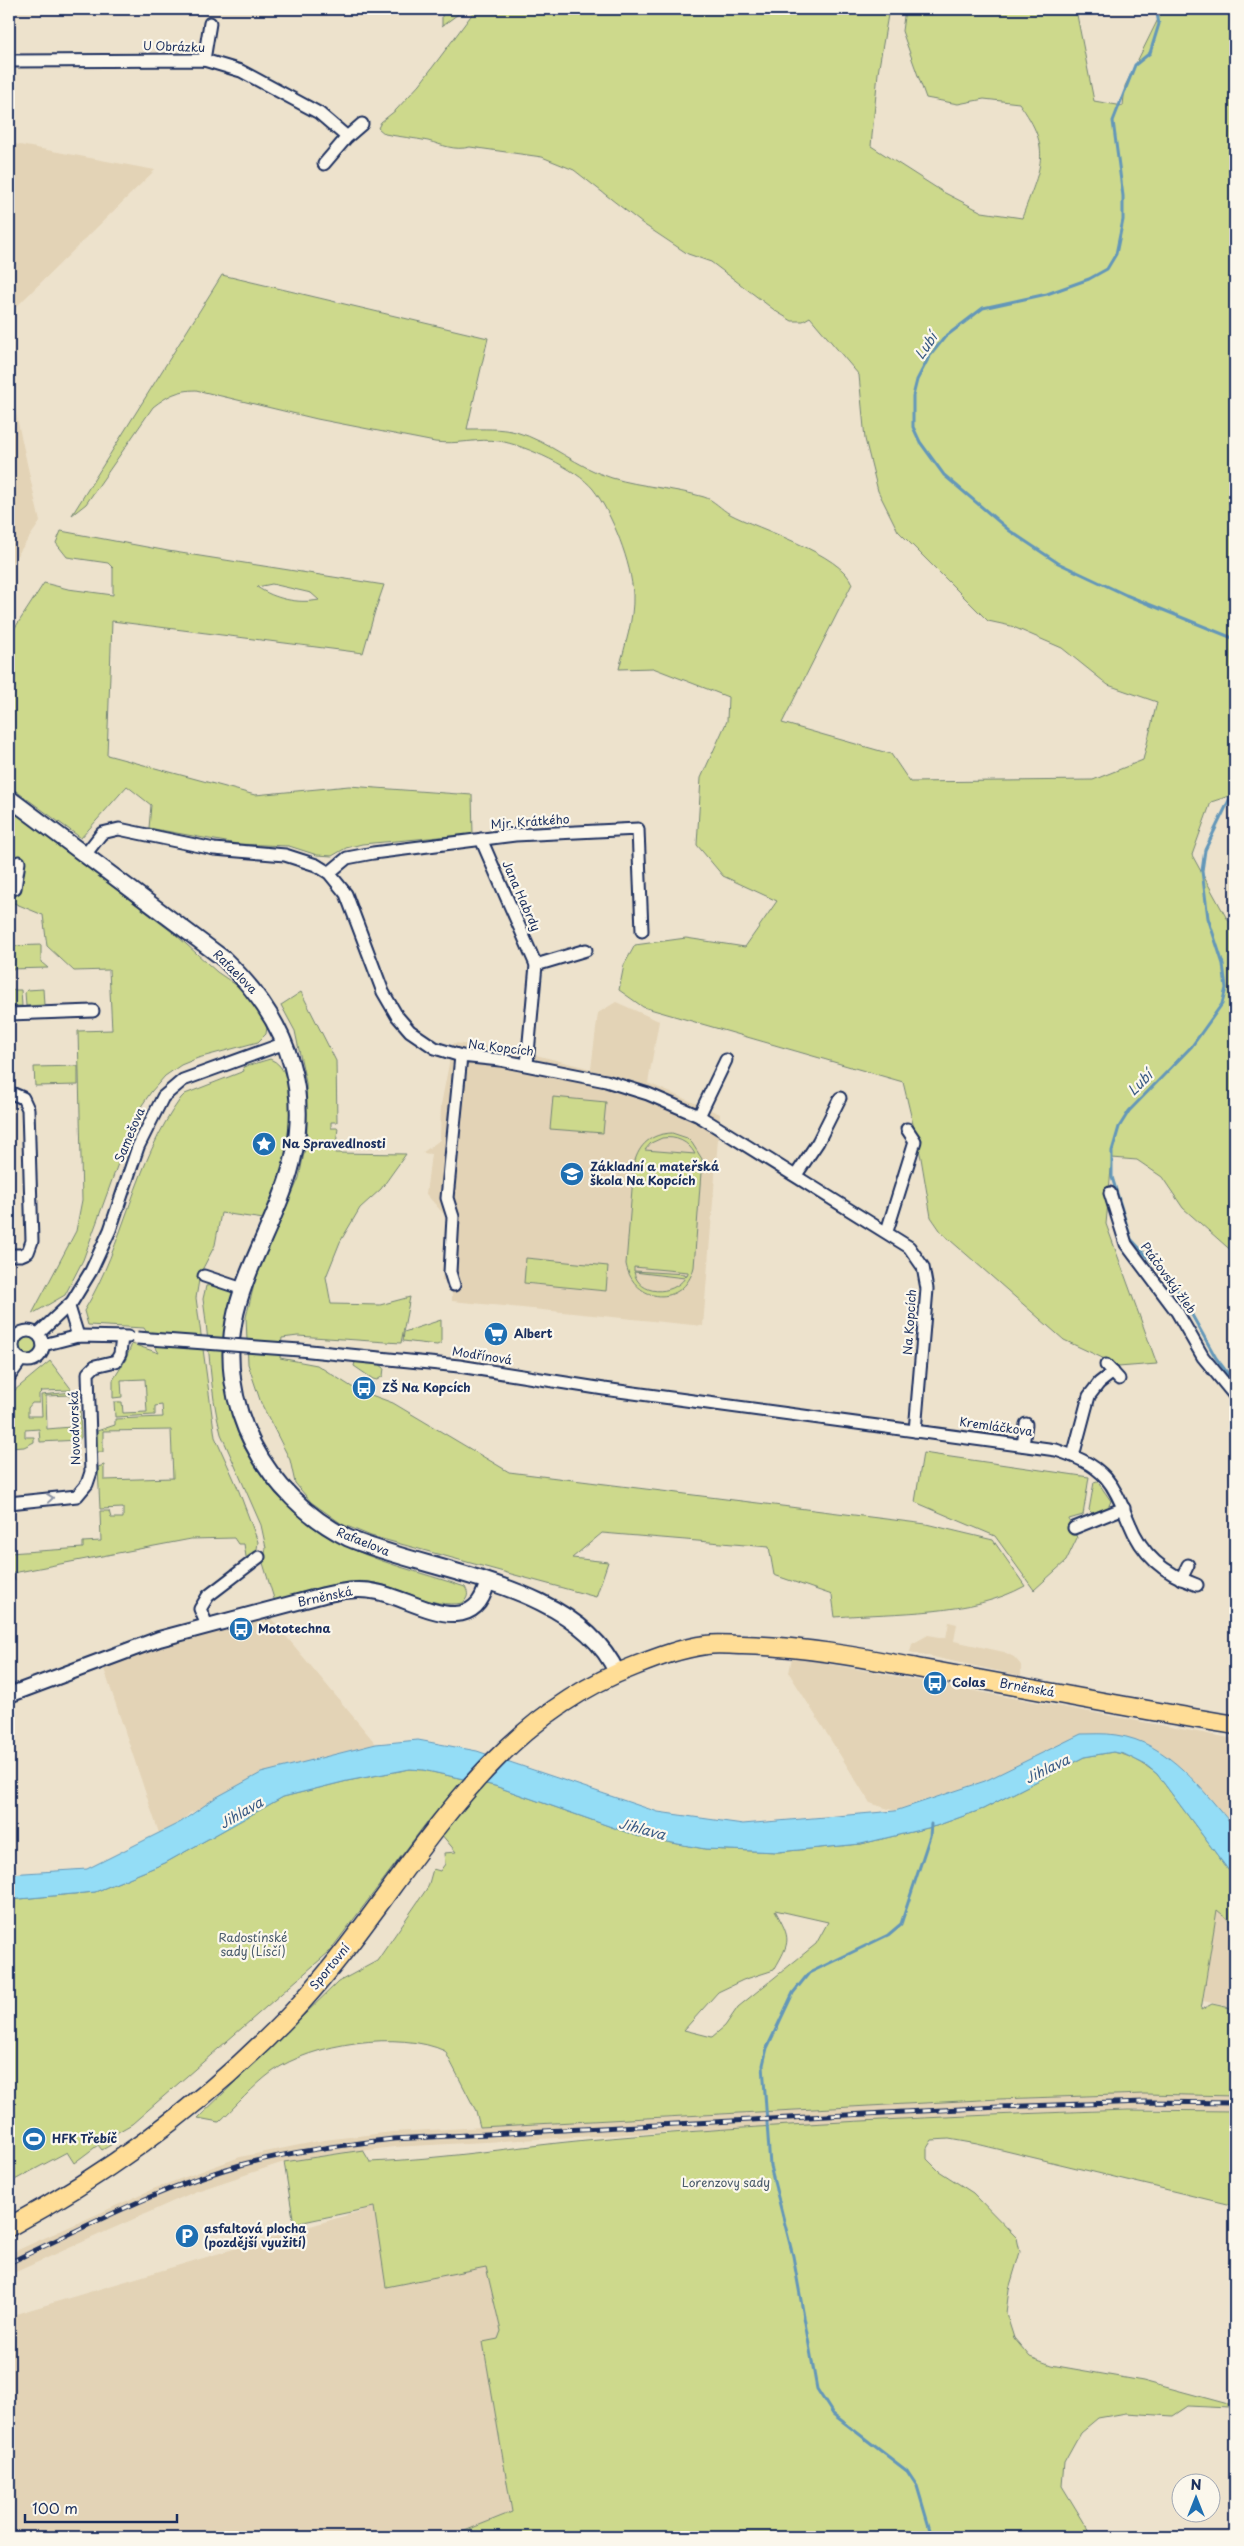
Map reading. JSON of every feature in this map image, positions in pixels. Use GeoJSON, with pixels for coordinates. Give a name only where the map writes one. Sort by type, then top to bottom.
{"type":"FeatureCollection","features":[{"type":"Feature","properties":{"kind":"main road","name":"Rafaelova"},"geometry":{"type":"LineString","coordinates":[[9,798],[224,959],[247,981],[266,1005],[285,1043],[294,1071],[297,1093],[298,1124],[295,1148],[283,1193],[243,1289],[235,1320],[232,1349],[237,1402],[251,1442],[266,1468],[284,1491],[313,1518],[348,1538],[487,1583]]}},
{"type":"Feature","properties":{"kind":"main road"},"geometry":{"type":"LineString","coordinates":[[487,1583],[533,1598],[556,1610],[587,1632],[613,1666]]}},
{"type":"Feature","properties":{"kind":"main road","name":"Brněnská"},"geometry":{"type":"LineString","coordinates":[[613,1666],[708,1644],[760,1645],[818,1650],[1235,1725]]}},
{"type":"Feature","properties":{"kind":"main road","name":"Sportovní"},"geometry":{"type":"LineString","coordinates":[[9,2227],[78,2188],[128,2154],[193,2105],[246,2058],[328,1972],[475,1779],[517,1736],[613,1666]]}},
{"type":"Feature","properties":{"kind":"street"},"geometry":{"type":"LineString","coordinates":[[204,60],[210,23]]}},
{"type":"Feature","properties":{"kind":"street","name":"U Obrázku"},"geometry":{"type":"LineString","coordinates":[[9,60],[204,60],[241,71],[319,113],[347,137]]}},
{"type":"Feature","properties":{"kind":"street"},"geometry":{"type":"LineString","coordinates":[[324,164],[347,137],[362,124]]}},
{"type":"Feature","properties":{"kind":"street"},"geometry":{"type":"LineString","coordinates":[[85,855],[102,833],[123,829],[214,850],[285,855],[305,860],[329,873],[346,894],[383,992],[397,1016],[410,1031],[435,1048],[461,1056]]}},
{"type":"Feature","properties":{"kind":"street","name":"Mjr. Krátkého"},"geometry":{"type":"LineString","coordinates":[[329,873],[347,858],[358,855],[515,835],[638,829],[642,931]]}},
{"type":"Feature","properties":{"kind":"street","name":"Jana Habrdy"},"geometry":{"type":"LineString","coordinates":[[481,839],[536,965],[527,1064]]}},
{"type":"Feature","properties":{"kind":"street"},"geometry":{"type":"LineString","coordinates":[[9,891],[15,888],[19,862]]}},
{"type":"Feature","properties":{"kind":"street"},"geometry":{"type":"LineString","coordinates":[[536,965],[586,950]]}},
{"type":"Feature","properties":{"kind":"street"},"geometry":{"type":"LineString","coordinates":[[9,1014],[92,1010]]}},
{"type":"Feature","properties":{"kind":"street","name":"Samešova"},"geometry":{"type":"LineString","coordinates":[[38,1334],[68,1307],[95,1263],[110,1230],[138,1147],[163,1097],[175,1086],[198,1074],[285,1043]]}},
{"type":"Feature","properties":{"kind":"street","name":"Na Kopcích"},"geometry":{"type":"LineString","coordinates":[[454,1285],[450,1272],[454,1217],[448,1198],[461,1056],[527,1064],[606,1080],[648,1094],[699,1116],[887,1231],[914,1252],[923,1266],[926,1277],[915,1431]]}},
{"type":"Feature","properties":{"kind":"street"},"geometry":{"type":"LineString","coordinates":[[699,1116],[726,1060]]}},
{"type":"Feature","properties":{"kind":"street"},"geometry":{"type":"LineString","coordinates":[[9,1092],[23,1098],[28,1109],[32,1241],[28,1252],[21,1255],[9,1255]]}},
{"type":"Feature","properties":{"kind":"street"},"geometry":{"type":"LineString","coordinates":[[796,1175],[818,1142],[840,1098]]}},
{"type":"Feature","properties":{"kind":"street"},"geometry":{"type":"LineString","coordinates":[[887,1231],[915,1141],[907,1129]]}},
{"type":"Feature","properties":{"kind":"street","name":"Ptáčovský žleb"},"geometry":{"type":"LineString","coordinates":[[1110,1194],[1126,1244],[1177,1312],[1203,1357],[1235,1396]]}},
{"type":"Feature","properties":{"kind":"street"},"geometry":{"type":"LineString","coordinates":[[204,1276],[243,1289]]}},
{"type":"Feature","properties":{"kind":"street"},"geometry":{"type":"LineString","coordinates":[[68,1307],[78,1336]]}},
{"type":"Feature","properties":{"kind":"street"},"geometry":{"type":"LineString","coordinates":[[24,1331],[38,1334],[43,1345],[38,1357],[30,1361],[21,1360],[14,1353],[11,1339],[24,1331]]}},
{"type":"Feature","properties":{"kind":"street","name":"Modřínová"},"geometry":{"type":"LineString","coordinates":[[43,1345],[78,1336],[122,1337],[300,1350],[459,1366],[604,1389],[915,1431]]}},
{"type":"Feature","properties":{"kind":"street","name":"Novodvorská"},"geometry":{"type":"LineString","coordinates":[[9,1503],[77,1496],[87,1484],[91,1472],[88,1373],[95,1366],[116,1361],[120,1354],[122,1337]]}},
{"type":"Feature","properties":{"kind":"street"},"geometry":{"type":"LineString","coordinates":[[9,1377],[21,1360]]}},
{"type":"Feature","properties":{"kind":"street"},"geometry":{"type":"LineString","coordinates":[[1073,1456],[1089,1396],[1099,1383],[1112,1372]]}},
{"type":"Feature","properties":{"kind":"street"},"geometry":{"type":"LineString","coordinates":[[1024,1445],[1026,1424]]}},
{"type":"Feature","properties":{"kind":"street","name":"Kremláčkova"},"geometry":{"type":"LineString","coordinates":[[915,1431],[1056,1450],[1087,1462],[1105,1476],[1118,1494],[1139,1546],[1153,1562],[1181,1580],[1197,1584]]}},
{"type":"Feature","properties":{"kind":"street"},"geometry":{"type":"LineString","coordinates":[[1074,1528],[1124,1508]]}},
{"type":"Feature","properties":{"kind":"street"},"geometry":{"type":"LineString","coordinates":[[207,1625],[200,1609],[204,1601],[260,1557]]}},
{"type":"Feature","properties":{"kind":"street"},"geometry":{"type":"LineString","coordinates":[[1181,1580],[1188,1564]]}},
{"type":"Feature","properties":{"kind":"street","name":"Brněnská"},"geometry":{"type":"LineString","coordinates":[[9,1695],[148,1642],[324,1595],[359,1590],[385,1594],[442,1613],[461,1614],[469,1611],[480,1602],[487,1583]]}},
{"type":"Feature","properties":{"kind":"shaded area"},"geometry":{"type":"Polygon","coordinates":[[[9,143],[155,170],[9,314],[9,143]]]}},
{"type":"Feature","properties":{"kind":"shaded area"},"geometry":{"type":"Polygon","coordinates":[[[9,382],[40,522],[9,567],[9,382]]]}},
{"type":"Feature","properties":{"kind":"shaded area","name":"Základní a mateřská škola Na Kopcích"},"geometry":{"type":"Polygon","coordinates":[[[616,1002],[659,1021],[648,1083],[720,1114],[703,1326],[452,1301],[452,1282],[442,1280],[450,1221],[426,1194],[431,1154],[422,1153],[440,1140],[441,1105],[453,1043],[512,1049],[591,1069],[598,1013],[616,1002]]]}},
{"type":"Feature","properties":{"kind":"shaded area"},"geometry":{"type":"Polygon","coordinates":[[[265,1611],[376,1744],[312,1760],[190,1813],[181,1822],[159,1833],[101,1660],[265,1611]]]}},
{"type":"Feature","properties":{"kind":"shaded area"},"geometry":{"type":"Polygon","coordinates":[[[949,1622],[957,1624],[954,1641],[1004,1652],[1014,1657],[1021,1665],[1021,1676],[910,1652],[912,1644],[928,1635],[946,1638],[949,1622]]]}},
{"type":"Feature","properties":{"kind":"shaded area"},"geometry":{"type":"Polygon","coordinates":[[[792,1657],[1235,1739],[1235,1828],[1186,1772],[1157,1750],[1142,1743],[985,1781],[895,1811],[870,1803],[789,1673],[792,1657]]]}},
{"type":"Feature","properties":{"kind":"shaded area"},"geometry":{"type":"Polygon","coordinates":[[[1217,1910],[1235,1925],[1235,2008],[1203,2001],[1217,1910]]]}},
{"type":"Feature","properties":{"kind":"shaded area"},"geometry":{"type":"Polygon","coordinates":[[[1144,2094],[1235,2096],[1235,2111],[1144,2109],[1000,2114],[394,2147],[326,2155],[284,2162],[194,2192],[9,2275],[9,2254],[153,2189],[240,2157],[324,2140],[393,2132],[999,2099],[1144,2094]]]}},
{"type":"Feature","properties":{"kind":"shaded area"},"geometry":{"type":"Polygon","coordinates":[[[374,2207],[386,2287],[486,2266],[501,2331],[498,2339],[483,2342],[512,2512],[463,2532],[501,2537],[9,2537],[9,2316],[374,2207]]]}},
{"type":"Feature","properties":{"kind":"green space"},"geometry":{"type":"Polygon","coordinates":[[[442,9],[465,9],[442,26],[442,9]]]}},
{"type":"Feature","properties":{"kind":"green space"},"geometry":{"type":"Polygon","coordinates":[[[476,9],[889,9],[878,73],[871,146],[943,192],[982,212],[1022,218],[1038,172],[1040,159],[1037,134],[1030,120],[1019,103],[984,99],[958,104],[926,98],[902,31],[905,9],[1069,9],[1077,15],[1094,101],[1123,106],[1125,86],[1163,9],[1235,9],[1235,794],[1211,802],[1192,855],[1226,917],[1235,928],[1235,1254],[1183,1208],[1162,1177],[1137,1160],[1112,1158],[1106,1224],[1157,1364],[1118,1367],[1064,1340],[942,1233],[931,1217],[921,1158],[903,1082],[643,1007],[619,990],[624,965],[635,945],[686,938],[745,947],[777,901],[723,876],[697,845],[701,778],[727,721],[728,697],[653,668],[619,669],[632,613],[632,583],[625,554],[614,525],[600,499],[585,481],[550,459],[510,443],[491,440],[451,443],[435,442],[317,419],[190,390],[173,394],[153,407],[86,504],[72,515],[222,275],[488,338],[467,429],[498,429],[516,432],[540,442],[599,474],[704,497],[730,514],[798,543],[833,563],[845,573],[852,584],[782,723],[891,754],[910,782],[1093,780],[1143,760],[1157,702],[1108,685],[1062,648],[1011,626],[988,621],[898,531],[878,491],[865,439],[859,375],[810,317],[803,321],[792,321],[777,312],[711,262],[688,254],[643,224],[574,170],[542,157],[470,147],[454,148],[428,141],[385,134],[378,128],[381,122],[396,110],[420,84],[476,9]]]}},
{"type":"Feature","properties":{"kind":"green space"},"geometry":{"type":"Polygon","coordinates":[[[61,531],[168,551],[384,585],[363,653],[112,621],[107,755],[255,795],[349,786],[472,795],[473,834],[362,844],[346,848],[332,856],[317,855],[289,846],[237,844],[149,828],[151,805],[127,786],[81,838],[9,786],[9,637],[44,583],[68,589],[113,595],[113,568],[108,563],[67,557],[56,543],[61,531]],[[272,584],[257,587],[271,595],[287,600],[319,600],[311,593],[272,584]]]}},
{"type":"Feature","properties":{"kind":"green space"},"geometry":{"type":"Polygon","coordinates":[[[9,808],[176,935],[217,972],[248,993],[267,1027],[266,1034],[258,1042],[198,1058],[181,1065],[165,1076],[151,1092],[136,1114],[83,1260],[65,1295],[32,1314],[76,1231],[82,1200],[78,1031],[112,1030],[109,970],[74,971],[47,946],[43,915],[9,901],[9,808]]]}},
{"type":"Feature","properties":{"kind":"green space"},"geometry":{"type":"Polygon","coordinates":[[[41,945],[41,962],[48,968],[9,969],[9,946],[41,945]]]}},
{"type":"Feature","properties":{"kind":"green space"},"geometry":{"type":"Polygon","coordinates":[[[43,989],[44,1005],[26,1006],[25,992],[27,990],[43,989]]]}},
{"type":"Feature","properties":{"kind":"green space"},"geometry":{"type":"Polygon","coordinates":[[[9,990],[21,990],[22,1006],[9,1006],[9,990]]]}},
{"type":"Feature","properties":{"kind":"green space"},"geometry":{"type":"Polygon","coordinates":[[[301,992],[336,1061],[337,1122],[331,1122],[331,1128],[338,1128],[335,1153],[406,1154],[381,1189],[360,1208],[340,1242],[326,1277],[331,1304],[380,1305],[410,1297],[401,1343],[298,1336],[282,1338],[280,1358],[317,1365],[355,1389],[393,1403],[509,1472],[926,1524],[993,1540],[1025,1586],[1004,1596],[958,1608],[835,1617],[832,1595],[774,1575],[769,1547],[602,1533],[572,1558],[608,1562],[596,1597],[371,1536],[342,1524],[311,1502],[295,1483],[290,1460],[261,1403],[248,1364],[246,1317],[256,1277],[299,1178],[307,1138],[306,1083],[295,1031],[281,1005],[301,992]]]}},
{"type":"Feature","properties":{"kind":"green space"},"geometry":{"type":"Polygon","coordinates":[[[270,1059],[280,1066],[287,1078],[290,1093],[290,1128],[283,1172],[264,1219],[221,1213],[215,1245],[200,1274],[196,1298],[215,1437],[237,1486],[258,1542],[256,1556],[247,1563],[244,1544],[238,1544],[234,1538],[191,1539],[13,1573],[15,1580],[9,1580],[9,1553],[83,1548],[83,1542],[101,1541],[100,1511],[109,1511],[111,1518],[123,1518],[123,1508],[100,1509],[98,1467],[104,1465],[104,1480],[173,1478],[171,1430],[103,1431],[103,1452],[97,1452],[97,1431],[115,1425],[115,1419],[163,1417],[162,1405],[155,1406],[155,1415],[115,1417],[114,1402],[122,1402],[123,1413],[147,1412],[145,1379],[121,1380],[122,1397],[113,1398],[113,1380],[125,1361],[132,1344],[159,1353],[144,1328],[88,1325],[84,1311],[110,1258],[152,1149],[165,1123],[181,1098],[185,1094],[244,1071],[243,1067],[270,1059]]]}},
{"type":"Feature","properties":{"kind":"green space"},"geometry":{"type":"Polygon","coordinates":[[[78,1066],[78,1085],[35,1086],[34,1067],[78,1066]]]}},
{"type":"Feature","properties":{"kind":"green space"},"geometry":{"type":"Polygon","coordinates":[[[553,1097],[606,1102],[603,1133],[550,1129],[553,1097]]]}},
{"type":"Feature","properties":{"kind":"green space"},"geometry":{"type":"Polygon","coordinates":[[[672,1133],[687,1138],[702,1159],[694,1267],[689,1280],[680,1289],[670,1295],[659,1296],[648,1293],[639,1287],[631,1277],[626,1264],[636,1157],[647,1141],[658,1135],[672,1133]],[[662,1138],[651,1143],[645,1150],[695,1154],[681,1140],[662,1138]],[[634,1267],[634,1271],[685,1274],[686,1277],[688,1273],[634,1267]],[[634,1272],[642,1286],[656,1291],[672,1288],[685,1278],[634,1272]]]}},
{"type":"Feature","properties":{"kind":"green space"},"geometry":{"type":"Polygon","coordinates":[[[526,1258],[608,1266],[606,1291],[524,1283],[526,1258]]]}},
{"type":"Feature","properties":{"kind":"green space"},"geometry":{"type":"Polygon","coordinates":[[[214,1285],[231,1290],[233,1294],[233,1318],[227,1365],[227,1389],[231,1412],[238,1434],[262,1476],[294,1512],[313,1527],[332,1539],[364,1554],[465,1587],[467,1595],[463,1603],[439,1603],[381,1584],[358,1581],[334,1584],[275,1602],[263,1563],[266,1548],[261,1525],[221,1434],[217,1417],[203,1299],[206,1286],[214,1285]]]}},
{"type":"Feature","properties":{"kind":"green space"},"geometry":{"type":"Polygon","coordinates":[[[441,1320],[441,1343],[437,1345],[403,1341],[404,1332],[441,1320]]]}},
{"type":"Feature","properties":{"kind":"green space"},"geometry":{"type":"Polygon","coordinates":[[[24,1337],[32,1337],[37,1342],[35,1353],[24,1355],[19,1350],[19,1342],[24,1337]]]}},
{"type":"Feature","properties":{"kind":"green space"},"geometry":{"type":"Polygon","coordinates":[[[50,1361],[72,1390],[42,1391],[39,1394],[39,1403],[32,1403],[28,1408],[28,1416],[42,1416],[41,1395],[73,1392],[79,1402],[79,1407],[71,1407],[70,1395],[46,1396],[47,1429],[71,1427],[71,1411],[80,1411],[81,1437],[79,1440],[40,1442],[39,1429],[25,1430],[25,1437],[34,1437],[34,1442],[24,1447],[9,1448],[9,1395],[50,1361]]]}},
{"type":"Feature","properties":{"kind":"green space"},"geometry":{"type":"Polygon","coordinates":[[[355,1362],[379,1364],[384,1368],[383,1376],[377,1380],[373,1379],[354,1366],[355,1362]]]}},
{"type":"Feature","properties":{"kind":"green space"},"geometry":{"type":"Polygon","coordinates":[[[923,1453],[1089,1477],[1083,1515],[1069,1519],[1073,1535],[1076,1535],[1077,1538],[1066,1561],[1034,1590],[995,1536],[915,1502],[923,1453]]]}},
{"type":"Feature","properties":{"kind":"green space"},"geometry":{"type":"Polygon","coordinates":[[[1097,1481],[1111,1501],[1108,1508],[1092,1513],[1089,1510],[1094,1482],[1097,1481]]]}},
{"type":"Feature","properties":{"kind":"green space","name":"Radostínské sady (Lísčí)"},"geometry":{"type":"Polygon","coordinates":[[[1113,1752],[1119,1753],[1147,1766],[1157,1774],[1235,1879],[1235,1925],[1217,1910],[1201,2010],[1212,2004],[1235,2009],[1235,2096],[1144,2094],[999,2099],[480,2127],[476,2111],[445,2051],[405,2041],[381,2041],[332,2047],[289,2062],[272,2072],[251,2090],[219,2122],[198,2118],[338,1982],[377,1961],[428,1887],[433,1869],[440,1871],[445,1864],[444,1853],[456,1852],[436,1828],[427,1822],[329,1952],[132,2124],[111,2136],[114,2143],[102,2150],[98,2145],[74,2163],[67,2152],[9,2183],[9,1900],[95,1892],[165,1863],[283,1797],[347,1781],[410,1769],[423,1770],[495,1786],[640,1837],[705,1849],[778,1852],[861,1844],[936,1826],[983,1809],[1084,1757],[1113,1752]],[[775,1910],[784,1928],[787,1940],[784,1952],[774,1970],[743,1980],[718,1992],[684,2030],[712,2037],[725,2026],[738,2007],[816,1944],[828,1922],[775,1910]]]}},
{"type":"Feature","properties":{"kind":"green space","name":"Lorenzovy sady"},"geometry":{"type":"Polygon","coordinates":[[[1128,2110],[1235,2111],[1235,2206],[977,2144],[949,2139],[932,2140],[927,2148],[927,2159],[939,2171],[973,2193],[1017,2238],[1020,2252],[1009,2289],[1006,2313],[1014,2338],[1030,2357],[1051,2365],[1143,2381],[1228,2404],[1228,2408],[1188,2406],[1173,2416],[1126,2413],[1098,2418],[1080,2433],[1064,2462],[1062,2486],[1093,2537],[501,2537],[462,2532],[512,2512],[483,2342],[498,2339],[501,2331],[486,2267],[386,2287],[374,2207],[294,2224],[284,2162],[363,2150],[370,2162],[451,2156],[586,2140],[721,2129],[924,2118],[1128,2110]]]}},
{"type":"Feature","properties":{"kind":"water","name":"Jihlava"},"geometry":{"type":"Polygon","coordinates":[[[1081,1734],[1112,1734],[1135,1739],[1152,1747],[1183,1770],[1235,1828],[1235,1879],[1157,1774],[1146,1765],[1124,1754],[1113,1752],[1084,1757],[983,1809],[936,1826],[861,1844],[778,1852],[705,1849],[640,1837],[495,1786],[423,1770],[410,1769],[347,1781],[283,1797],[165,1863],[95,1892],[9,1900],[9,1874],[87,1869],[181,1822],[215,1798],[261,1773],[376,1744],[418,1740],[477,1751],[658,1812],[743,1824],[895,1811],[985,1781],[1081,1734]]]}},
{"type":"Feature","properties":{"kind":"waterway","name":"Lubí"},"geometry":{"type":"LineString","coordinates":[[1156,9],[1159,24],[1150,53],[1135,65],[1113,121],[1123,196],[1123,220],[1116,254],[1107,269],[1089,279],[1047,294],[983,308],[945,337],[929,357],[917,380],[913,396],[913,427],[920,442],[944,475],[1010,531],[1058,563],[1126,595],[1235,639]]}},
{"type":"Feature","properties":{"kind":"waterway","name":"Lubí"},"geometry":{"type":"LineString","coordinates":[[1235,788],[1205,850],[1202,871],[1208,918],[1223,964],[1226,988],[1222,1004],[1192,1046],[1129,1111],[1119,1127],[1112,1151],[1112,1177],[1131,1239],[1178,1290],[1216,1358],[1235,1383]]}},
{"type":"Feature","properties":{"kind":"waterway"},"geometry":{"type":"LineString","coordinates":[[931,1824],[930,1836],[901,1924],[888,1935],[809,1973],[793,1993],[767,2048],[763,2065],[770,2166],[793,2256],[817,2389],[833,2414],[907,2471],[917,2486],[932,2537]]}},
{"type":"Feature","properties":{"kind":"railway"},"geometry":{"type":"LineString","coordinates":[[9,2263],[124,2208],[213,2173],[281,2155],[393,2139],[999,2107],[1144,2102],[1235,2103]]}},
{"type":"Feature","properties":{"kind":"place","name":"Na Spravedlnosti"},"geometry":{"type":"Point","coordinates":[264,1144]}},
{"type":"Feature","properties":{"kind":"place","name":"Základní a mateřská škola Na Kopcích"},"geometry":{"type":"Point","coordinates":[572,1174]}},
{"type":"Feature","properties":{"kind":"place","name":"Albert"},"geometry":{"type":"Point","coordinates":[496,1334]}},
{"type":"Feature","properties":{"kind":"place","name":"ZŠ Na Kopcích"},"geometry":{"type":"Point","coordinates":[364,1388]}},
{"type":"Feature","properties":{"kind":"place","name":"Mototechna"},"geometry":{"type":"Point","coordinates":[241,1629]}},
{"type":"Feature","properties":{"kind":"place","name":"Colas"},"geometry":{"type":"Point","coordinates":[935,1683]}},
{"type":"Feature","properties":{"kind":"place","name":"HFK Třebíč"},"geometry":{"type":"Point","coordinates":[34,2139]}},
{"type":"Feature","properties":{"kind":"place","name":"asfaltová plocha (pozdější využití)"},"geometry":{"type":"Point","coordinates":[187,2236]}}]}
